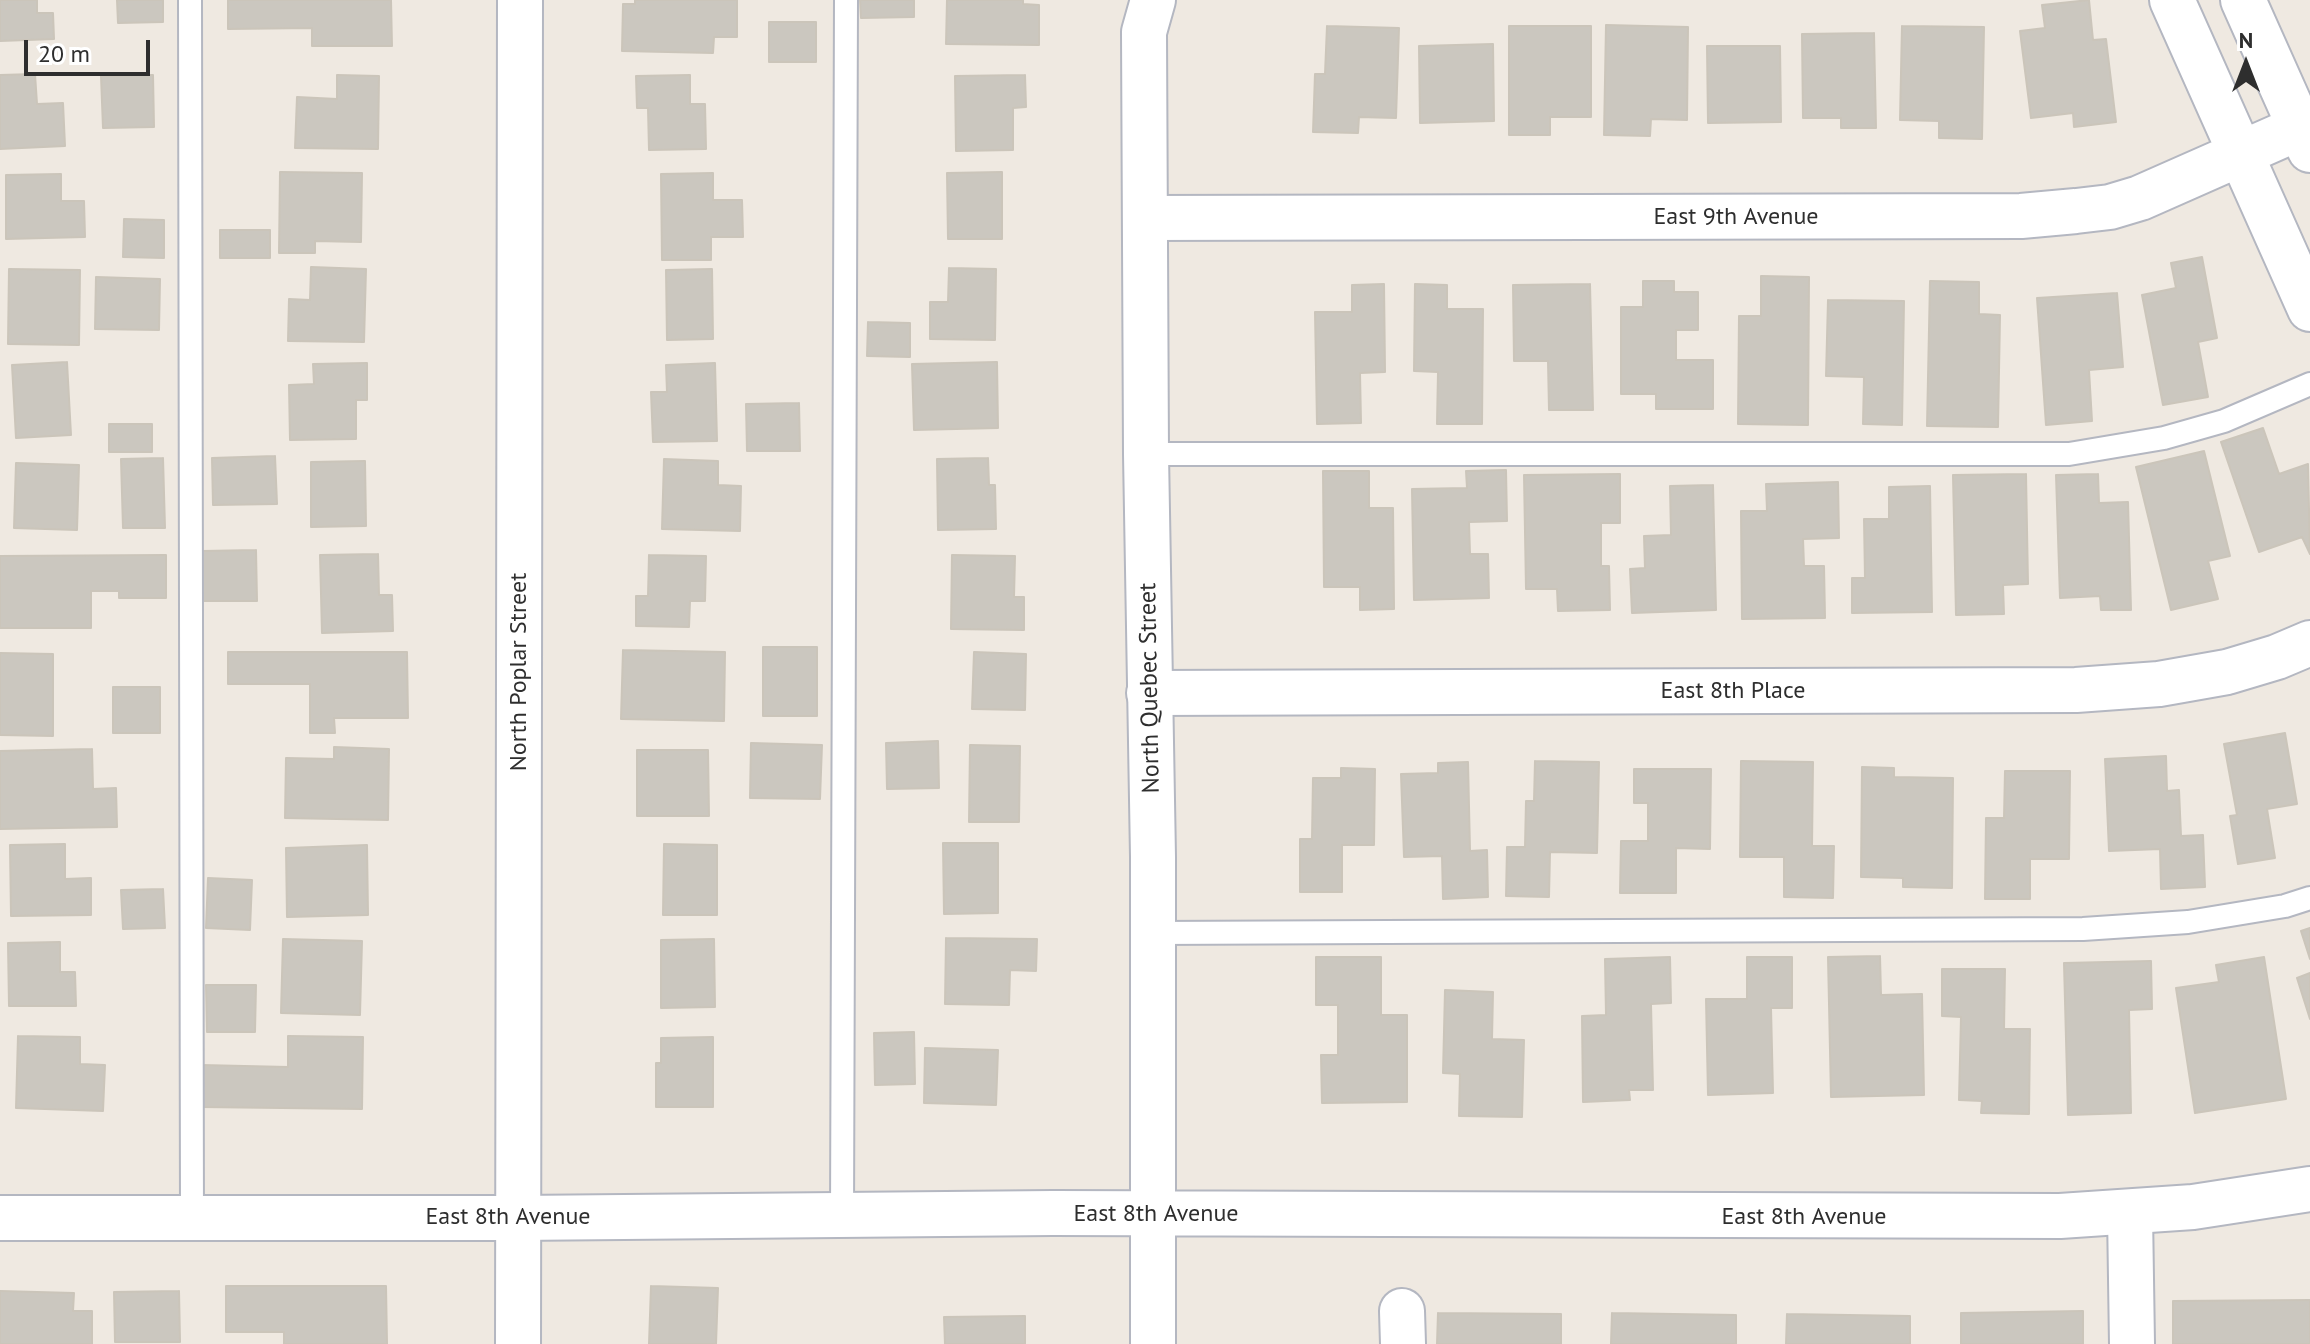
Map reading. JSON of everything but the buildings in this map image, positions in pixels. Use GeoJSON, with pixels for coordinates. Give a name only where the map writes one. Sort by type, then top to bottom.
{"type":"FeatureCollection","features":[{"type":"Feature","properties":{"kind":"street","name":"North Poplar Street"},"geometry":{"type":"LineString","coordinates":[[518,1344],[520,0]]}},
{"type":"Feature","properties":{"kind":"street"},"geometry":{"type":"LineString","coordinates":[[2172,0],[2310,309]]}},
{"type":"Feature","properties":{"kind":"street"},"geometry":{"type":"LineString","coordinates":[[2243,0],[2306,134]]}},
{"type":"Feature","properties":{"kind":"street","name":"North Quebec Street"},"geometry":{"type":"LineString","coordinates":[[1143,11],[1153,933],[1153,1344]]}},
{"type":"Feature","properties":{"kind":"street","name":"East 9th Avenue"},"geometry":{"type":"LineString","coordinates":[[1145,218],[2021,216],[2110,207],[2140,198],[2241,153],[2306,134]]}},
{"type":"Feature","properties":{"kind":"street","name":"East 8th Place"},"geometry":{"type":"LineString","coordinates":[[1149,693],[2076,690],[2159,684],[2227,672],[2310,643]]}},
{"type":"Feature","properties":{"kind":"street","name":"East 8th Avenue"},"geometry":{"type":"LineString","coordinates":[[0,1218],[1153,1213],[1883,1217],[2130,1213],[2248,1200],[2310,1189]]}},
{"type":"Feature","properties":{"kind":"street"},"geometry":{"type":"LineString","coordinates":[[2130,1213],[2132,1344]]}},
{"type":"Feature","properties":{"kind":"lane"},"geometry":{"type":"LineString","coordinates":[[190,0],[192,1218]]}},
{"type":"Feature","properties":{"kind":"lane"},"geometry":{"type":"LineString","coordinates":[[842,1216],[846,0]]}},
{"type":"Feature","properties":{"kind":"lane"},"geometry":{"type":"LineString","coordinates":[[1146,454],[2069,454],[2164,438],[2224,421],[2310,384]]}},
{"type":"Feature","properties":{"kind":"lane"},"geometry":{"type":"LineString","coordinates":[[1153,933],[2083,929],[2188,922],[2285,906],[2310,898]]}}]}
